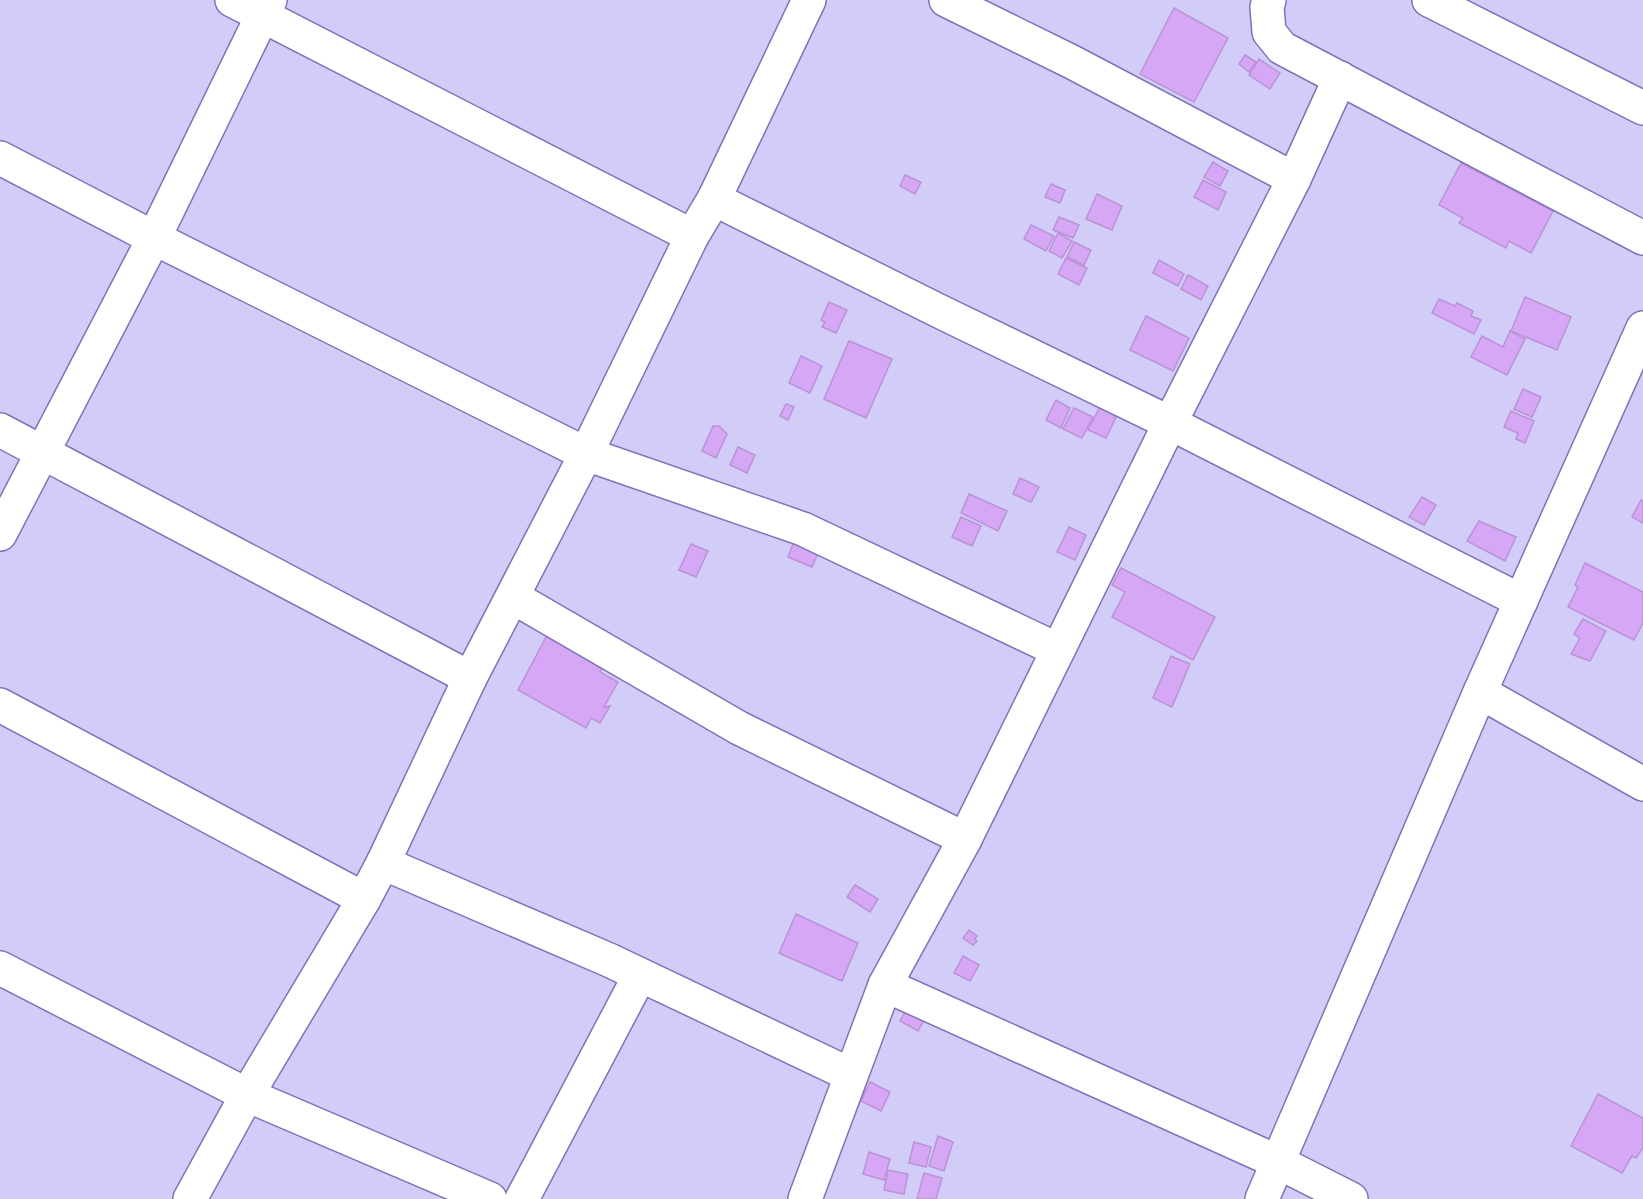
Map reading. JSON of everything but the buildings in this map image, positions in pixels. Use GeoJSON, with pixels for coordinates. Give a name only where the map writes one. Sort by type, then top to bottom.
{"type":"FeatureCollection","features":[{"type":"Feature","properties":{"kind":"street"},"geometry":{"type":"LineString","coordinates":[[232,0],[266,8],[692,236]]}},
{"type":"Feature","properties":{"kind":"street"},"geometry":{"type":"LineString","coordinates":[[946,0],[1072,62],[1294,179]]}},
{"type":"Feature","properties":{"kind":"street"},"geometry":{"type":"LineString","coordinates":[[1269,0],[1267,7],[1269,32],[1282,48],[1643,238]]}},
{"type":"Feature","properties":{"kind":"street"},"geometry":{"type":"LineString","coordinates":[[1429,0],[1643,108]]}},
{"type":"Feature","properties":{"kind":"street"},"geometry":{"type":"LineString","coordinates":[[190,1199],[247,1095],[364,899],[470,678],[586,454],[692,236],[714,199],[803,2]]}},
{"type":"Feature","properties":{"kind":"street"},"geometry":{"type":"LineString","coordinates":[[0,534],[154,238],[266,8]]}},
{"type":"Feature","properties":{"kind":"street"},"geometry":{"type":"LineString","coordinates":[[805,1199],[885,985],[965,839],[1170,423],[1294,179],[1340,78]]}},
{"type":"Feature","properties":{"kind":"street"},"geometry":{"type":"LineString","coordinates":[[0,158],[154,238],[586,454],[803,529],[1058,650]]}},
{"type":"Feature","properties":{"kind":"street"},"geometry":{"type":"LineString","coordinates":[[714,199],[1170,423],[1521,601]]}},
{"type":"Feature","properties":{"kind":"street"},"geometry":{"type":"LineString","coordinates":[[1262,1199],[1480,692],[1643,328]]}},
{"type":"Feature","properties":{"kind":"street"},"geometry":{"type":"LineString","coordinates":[[0,430],[470,678]]}},
{"type":"Feature","properties":{"kind":"street"},"geometry":{"type":"LineString","coordinates":[[513,597],[739,728],[965,839]]}},
{"type":"Feature","properties":{"kind":"street"},"geometry":{"type":"LineString","coordinates":[[1480,692],[1643,784]]}},
{"type":"Feature","properties":{"kind":"street"},"geometry":{"type":"LineString","coordinates":[[0,705],[364,899]]}},
{"type":"Feature","properties":{"kind":"street"},"geometry":{"type":"LineString","coordinates":[[382,863],[640,975],[851,1075]]}},
{"type":"Feature","properties":{"kind":"street"},"geometry":{"type":"LineString","coordinates":[[0,968],[247,1095],[490,1199]]}},
{"type":"Feature","properties":{"kind":"street"},"geometry":{"type":"LineString","coordinates":[[522,1199],[640,975]]}},
{"type":"Feature","properties":{"kind":"street"},"geometry":{"type":"LineString","coordinates":[[885,985],[1278,1162],[1351,1199]]}}]}
